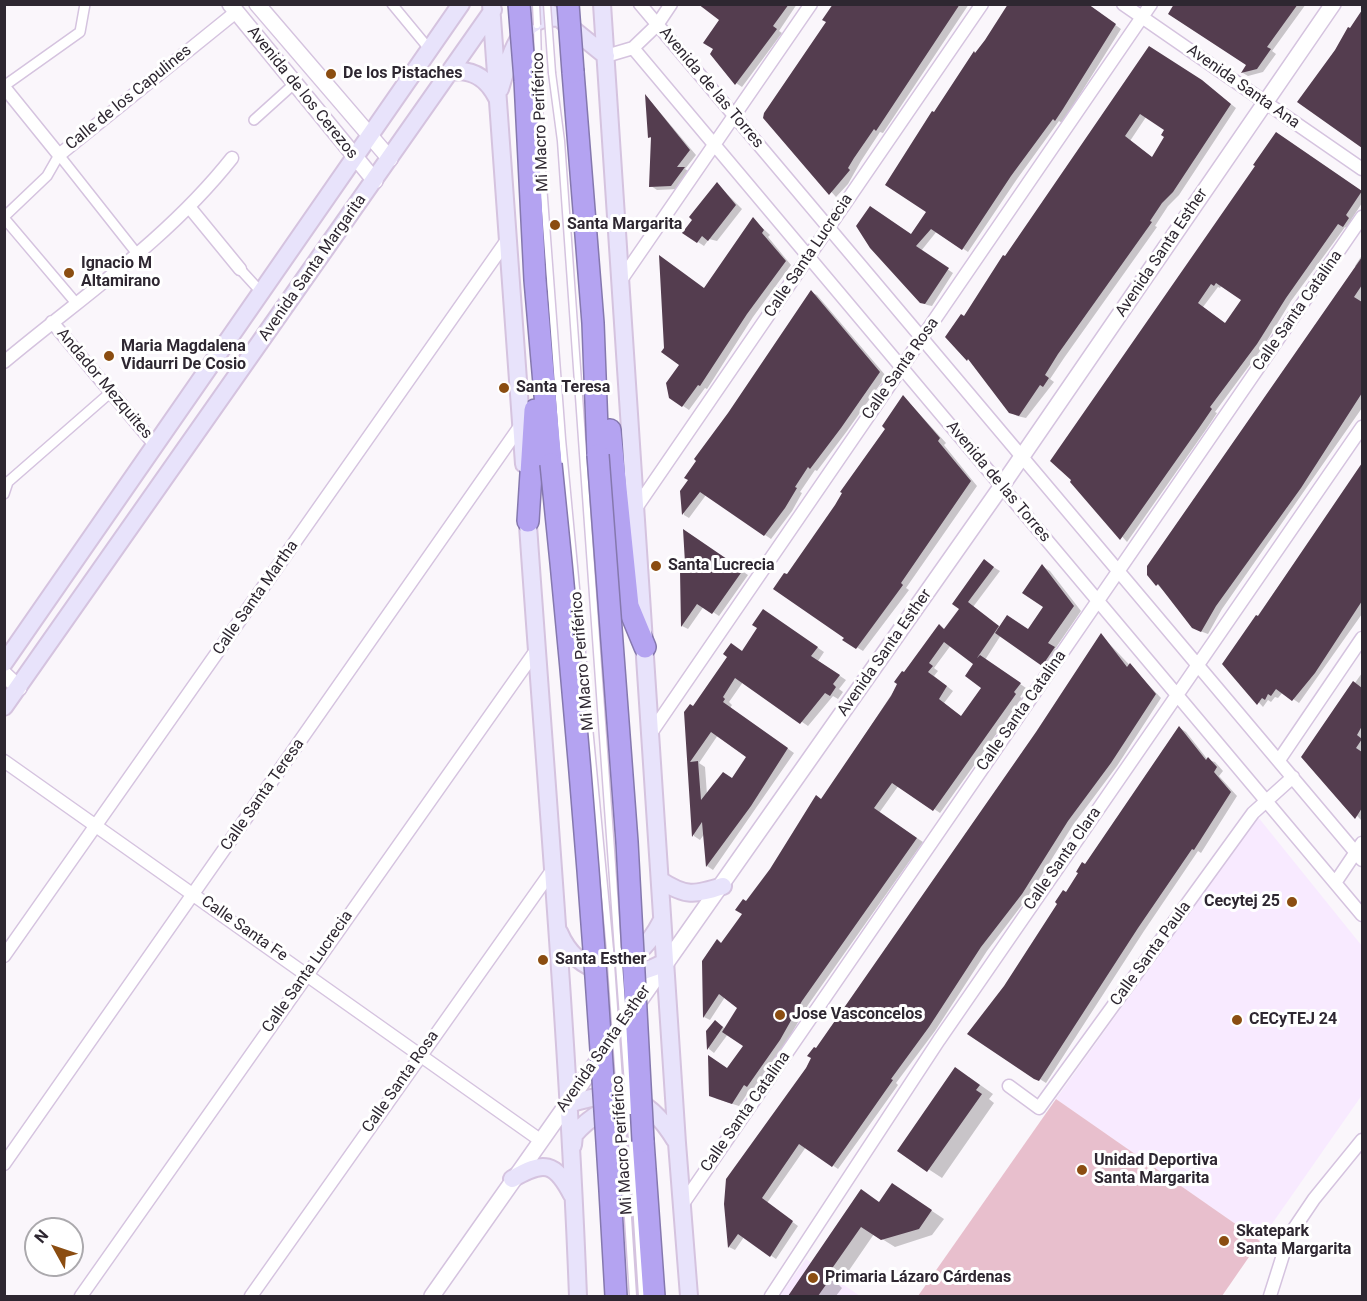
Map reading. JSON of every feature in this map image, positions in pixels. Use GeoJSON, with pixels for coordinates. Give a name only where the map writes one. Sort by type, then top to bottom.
{"type":"FeatureCollection","features":[{"type":"Feature","properties":{"kind":"highway"},"geometry":{"type":"LineString","coordinates":[[519,4],[535,280],[589,879],[616,1296]]}},
{"type":"Feature","properties":{"kind":"highway"},"geometry":{"type":"LineString","coordinates":[[564,11],[593,323],[598,454],[627,842],[654,1296]]}},
{"type":"Feature","properties":{"kind":"highway"},"geometry":{"type":"LineString","coordinates":[[528,520],[535,421],[535,280]]}},
{"type":"Feature","properties":{"kind":"highway"},"geometry":{"type":"LineString","coordinates":[[594,356],[606,390],[628,606],[645,647]]}},
{"type":"Feature","properties":{"kind":"main road"},"geometry":{"type":"LineString","coordinates":[[534,4],[564,11],[606,56]]}},
{"type":"Feature","properties":{"kind":"main road"},"geometry":{"type":"LineString","coordinates":[[602,4],[689,1296]]}},
{"type":"Feature","properties":{"kind":"main road","name":"Avenida Santa Margarita"},"geometry":{"type":"LineString","coordinates":[[4,663],[369,136],[463,6]]}},
{"type":"Feature","properties":{"kind":"main road","name":"Avenida Santa Margarita"},"geometry":{"type":"LineString","coordinates":[[10,696],[375,181],[493,7]]}},
{"type":"Feature","properties":{"kind":"main road"},"geometry":{"type":"LineString","coordinates":[[493,7],[507,240],[554,869],[567,1105],[572,1149],[578,1296]]}},
{"type":"Feature","properties":{"kind":"main road"},"geometry":{"type":"LineString","coordinates":[[497,98],[522,33],[532,21],[564,11]]}},
{"type":"Feature","properties":{"kind":"main road"},"geometry":{"type":"LineString","coordinates":[[450,72],[465,71],[479,75],[490,85],[497,98]]}},
{"type":"Feature","properties":{"kind":"main road"},"geometry":{"type":"LineString","coordinates":[[660,880],[678,892],[695,895],[723,885]]}},
{"type":"Feature","properties":{"kind":"main road"},"geometry":{"type":"LineString","coordinates":[[581,961],[616,963],[628,960],[652,939],[663,920]]}},
{"type":"Feature","properties":{"kind":"main road"},"geometry":{"type":"LineString","coordinates":[[557,928],[568,949],[581,961],[596,970],[619,976],[642,973],[665,962]]}},
{"type":"Feature","properties":{"kind":"main road"},"geometry":{"type":"LineString","coordinates":[[567,1105],[591,1096],[613,1094],[635,1100],[650,1108],[663,1121],[677,1143]]}},
{"type":"Feature","properties":{"kind":"main road"},"geometry":{"type":"LineString","coordinates":[[572,1149],[574,1135],[599,1113],[623,1104],[650,1108]]}},
{"type":"Feature","properties":{"kind":"main road"},"geometry":{"type":"LineString","coordinates":[[512,1179],[529,1169],[549,1167],[560,1173],[574,1198]]}},
{"type":"Feature","properties":{"kind":"street"},"geometry":{"type":"LineString","coordinates":[[85,4],[80,32],[4,87],[138,255]]}},
{"type":"Feature","properties":{"kind":"street","name":"Avenida de los Cerezos"},"geometry":{"type":"LineString","coordinates":[[257,4],[390,159]]}},
{"type":"Feature","properties":{"kind":"street"},"geometry":{"type":"LineString","coordinates":[[392,4],[430,50]]}},
{"type":"Feature","properties":{"kind":"street","name":"Avenida de las Torres"},"geometry":{"type":"LineString","coordinates":[[640,4],[1293,777],[1360,852]]}},
{"type":"Feature","properties":{"kind":"street"},"geometry":{"type":"LineString","coordinates":[[606,56],[633,48],[657,25],[671,4]]}},
{"type":"Feature","properties":{"kind":"street"},"geometry":{"type":"LineString","coordinates":[[621,280],[812,4]]}},
{"type":"Feature","properties":{"kind":"street","name":"Calle Santa Lucrecia"},"geometry":{"type":"LineString","coordinates":[[636,508],[982,4]]}},
{"type":"Feature","properties":{"kind":"street","name":"Avenida Santa Ana"},"geometry":{"type":"LineString","coordinates":[[1123,4],[1362,169]]}},
{"type":"Feature","properties":{"kind":"street","name":"Calle Santa Rosa"},"geometry":{"type":"LineString","coordinates":[[651,733],[1151,4]]}},
{"type":"Feature","properties":{"kind":"street","name":"Avenida Santa Esther"},"geometry":{"type":"LineString","coordinates":[[432,1296],[512,1179],[567,1105],[665,962],[723,885],[1022,457],[1333,4]]}},
{"type":"Feature","properties":{"kind":"street","name":"Avenida de los Cerezos"},"geometry":{"type":"LineString","coordinates":[[233,8],[375,181]]}},
{"type":"Feature","properties":{"kind":"street","name":"Calle de los Capulines"},"geometry":{"type":"LineString","coordinates":[[4,218],[47,176],[59,155],[233,8]]}},
{"type":"Feature","properties":{"kind":"street","name":"Avenida de las Torres"},"geometry":{"type":"LineString","coordinates":[[633,48],[1362,915]]}},
{"type":"Feature","properties":{"kind":"street"},"geometry":{"type":"LineString","coordinates":[[254,120],[295,83]]}},
{"type":"Feature","properties":{"kind":"street"},"geometry":{"type":"LineString","coordinates":[[4,362],[138,255],[190,208],[232,158]]}},
{"type":"Feature","properties":{"kind":"street"},"geometry":{"type":"LineString","coordinates":[[190,208],[261,292]]}},
{"type":"Feature","properties":{"kind":"street","name":"Calle Santa Catalina"},"geometry":{"type":"LineString","coordinates":[[682,1205],[1362,217]]}},
{"type":"Feature","properties":{"kind":"street"},"geometry":{"type":"LineString","coordinates":[[4,218],[76,303]]}},
{"type":"Feature","properties":{"kind":"street","name":"Calle Santa Martha"},"geometry":{"type":"LineString","coordinates":[[4,956],[507,240]]}},
{"type":"Feature","properties":{"kind":"street","name":"Andador Mezquites"},"geometry":{"type":"LineString","coordinates":[[52,322],[155,445]]}},
{"type":"Feature","properties":{"kind":"street"},"geometry":{"type":"LineString","coordinates":[[4,494],[8,482],[111,392]]}},
{"type":"Feature","properties":{"kind":"street","name":"Calle Santa Teresa"},"geometry":{"type":"LineString","coordinates":[[4,1164],[521,425]]}},
{"type":"Feature","properties":{"kind":"street","name":"Calle Santa Clara"},"geometry":{"type":"LineString","coordinates":[[771,1296],[939,1040],[1362,427]]}},
{"type":"Feature","properties":{"kind":"street"},"geometry":{"type":"LineString","coordinates":[[1279,760],[1362,638]]}},
{"type":"Feature","properties":{"kind":"street","name":"Calle Santa Lucrecia"},"geometry":{"type":"LineString","coordinates":[[81,1296],[537,649]]}},
{"type":"Feature","properties":{"kind":"street"},"geometry":{"type":"LineString","coordinates":[[4,674],[10,696]]}},
{"type":"Feature","properties":{"kind":"street","name":"Calle Santa Fe"},"geometry":{"type":"LineString","coordinates":[[4,761],[421,1053],[540,1140]]}},
{"type":"Feature","properties":{"kind":"street","name":"Calle Santa Paula"},"geometry":{"type":"LineString","coordinates":[[1009,1086],[1039,1108],[1264,801],[1293,777]]}},
{"type":"Feature","properties":{"kind":"street"},"geometry":{"type":"LineString","coordinates":[[1335,883],[1360,852]]}},
{"type":"Feature","properties":{"kind":"street","name":"Calle Santa Rosa"},"geometry":{"type":"LineString","coordinates":[[251,1296],[421,1053],[554,869]]}},
{"type":"Feature","properties":{"kind":"street"},"geometry":{"type":"LineString","coordinates":[[1270,1296],[1289,1236],[1314,1199],[1362,1140]]}},
{"type":"Feature","properties":{"kind":"lane","name":"Mi Macro Periférico"},"geometry":{"type":"LineString","coordinates":[[534,4],[537,25],[540,144],[562,439],[610,950],[633,1296]]}},
{"type":"Feature","properties":{"kind":"lane","name":"Mi Macro Periférico"},"geometry":{"type":"LineString","coordinates":[[547,4],[552,73],[562,153],[642,1296]]}},
{"type":"Feature","properties":{"kind":"shaded area","name":"CECyTEJ 24"},"geometry":{"type":"Polygon","coordinates":[[[1258,817],[1362,946],[1362,1095],[1260,1241],[1056,1099],[1258,817]]]}},
{"type":"Feature","properties":{"kind":"shaded area","name":"Unidad Deportiva Santa Margarita"},"geometry":{"type":"Polygon","coordinates":[[[1056,1099],[1260,1241],[1222,1296],[918,1296],[1056,1099]]]}},
{"type":"Feature","properties":{"kind":"shaded area","name":"Primaria Lázaro Cárdenas"},"geometry":{"type":"Polygon","coordinates":[[[806,1259],[860,1296],[780,1296],[806,1259]]]}},
{"type":"Feature","properties":{"kind":"building"},"geometry":{"type":"Polygon","coordinates":[[[698,4],[789,4],[773,26],[777,29],[735,85],[710,54],[713,49],[703,43],[719,20],[698,4]]]}},
{"type":"Feature","properties":{"kind":"building"},"geometry":{"type":"Polygon","coordinates":[[[833,4],[960,4],[876,131],[874,129],[854,158],[848,168],[850,170],[829,195],[763,118],[764,113],[826,22],[822,20],[833,4]]]}},
{"type":"Feature","properties":{"kind":"building"},"geometry":{"type":"Polygon","coordinates":[[[1008,4],[1088,4],[1116,24],[1055,121],[1053,119],[1011,176],[962,250],[931,229],[916,246],[949,268],[925,304],[920,303],[870,248],[856,226],[870,206],[911,234],[926,212],[885,185],[932,111],[934,112],[1008,4]]]}},
{"type":"Feature","properties":{"kind":"building"},"geometry":{"type":"Polygon","coordinates":[[[1174,4],[1298,4],[1267,47],[1271,49],[1257,69],[1241,73],[1246,65],[1168,14],[1174,4]]]}},
{"type":"Feature","properties":{"kind":"building"},"geometry":{"type":"Polygon","coordinates":[[[1362,10],[1362,148],[1297,102],[1362,10]]]}},
{"type":"Feature","properties":{"kind":"building"},"geometry":{"type":"Polygon","coordinates":[[[1149,46],[1202,80],[1231,104],[1173,192],[1162,203],[1150,221],[1152,222],[1058,354],[1045,375],[1049,378],[1043,387],[1040,385],[1019,416],[1009,413],[968,359],[967,361],[945,337],[961,314],[964,316],[1003,255],[1005,256],[1149,46]],[[1140,114],[1125,136],[1152,157],[1164,137],[1161,135],[1164,130],[1140,114]]]}},
{"type":"Feature","properties":{"kind":"building"},"geometry":{"type":"Polygon","coordinates":[[[645,94],[690,150],[677,167],[685,167],[671,186],[649,187],[651,137],[648,138],[645,94]]]}},
{"type":"Feature","properties":{"kind":"building"},"geometry":{"type":"Polygon","coordinates":[[[1276,132],[1362,191],[1346,215],[1349,218],[1343,227],[1338,224],[1120,540],[1070,482],[1071,480],[1050,461],[1255,166],[1253,165],[1276,132]],[[1216,283],[1214,286],[1211,284],[1198,303],[1225,323],[1241,300],[1216,283]]]}},
{"type":"Feature","properties":{"kind":"building"},"geometry":{"type":"Polygon","coordinates":[[[717,182],[736,205],[708,241],[702,236],[697,243],[682,233],[692,220],[689,217],[717,182]]]}},
{"type":"Feature","properties":{"kind":"building"},"geometry":{"type":"Polygon","coordinates":[[[753,217],[764,230],[762,233],[786,261],[747,314],[700,386],[698,385],[682,407],[669,398],[666,383],[679,365],[661,352],[664,348],[659,255],[704,288],[753,217]]]}},
{"type":"Feature","properties":{"kind":"building"},"geometry":{"type":"Polygon","coordinates":[[[1362,257],[1362,285],[1354,297],[1362,302],[1362,393],[1301,488],[1216,606],[1201,632],[1192,628],[1158,584],[1156,586],[1147,575],[1147,566],[1362,257]]]}},
{"type":"Feature","properties":{"kind":"building"},"geometry":{"type":"Polygon","coordinates":[[[811,290],[880,372],[810,469],[808,467],[785,508],[764,536],[700,492],[682,515],[680,491],[688,480],[684,478],[696,461],[694,459],[811,290]]]}},
{"type":"Feature","properties":{"kind":"building"},"geometry":{"type":"Polygon","coordinates":[[[903,395],[940,438],[938,441],[971,481],[901,583],[903,585],[856,649],[842,640],[844,638],[773,589],[784,573],[787,574],[835,505],[842,493],[840,492],[885,429],[882,426],[903,395]]]}},
{"type":"Feature","properties":{"kind":"building"},"geometry":{"type":"Polygon","coordinates":[[[1362,463],[1362,601],[1315,673],[1292,701],[1276,689],[1271,696],[1268,694],[1265,700],[1262,698],[1257,705],[1222,664],[1256,615],[1258,616],[1362,463]]]}},
{"type":"Feature","properties":{"kind":"building"},"geometry":{"type":"Polygon","coordinates":[[[683,529],[743,570],[712,614],[697,604],[681,627],[680,570],[685,563],[683,529]]]}},
{"type":"Feature","properties":{"kind":"building"},"geometry":{"type":"Polygon","coordinates":[[[984,559],[994,567],[968,602],[999,626],[977,658],[980,655],[1021,683],[1014,692],[1016,694],[933,811],[892,783],[874,808],[917,838],[802,1001],[780,1040],[747,1087],[744,1085],[732,1104],[709,1096],[708,1055],[727,1068],[743,1046],[722,1032],[737,1008],[719,994],[703,1018],[702,961],[717,939],[721,943],[742,914],[735,910],[743,899],[746,901],[770,869],[816,795],[821,799],[891,696],[897,684],[894,682],[902,671],[904,672],[939,624],[944,629],[959,609],[952,604],[984,559]],[[944,642],[929,663],[933,666],[928,672],[947,686],[939,699],[961,716],[981,688],[965,676],[973,664],[944,642]]]}},
{"type":"Feature","properties":{"kind":"building"},"geometry":{"type":"Polygon","coordinates":[[[1042,564],[1074,606],[1048,643],[1055,647],[1042,666],[995,633],[1007,615],[1028,629],[1043,607],[1022,593],[1042,564]]]}},
{"type":"Feature","properties":{"kind":"building"},"geometry":{"type":"Polygon","coordinates":[[[763,609],[818,647],[811,656],[840,675],[833,684],[836,687],[830,696],[825,693],[800,724],[735,678],[723,697],[725,699],[723,702],[788,748],[751,806],[706,867],[702,822],[692,837],[684,712],[690,704],[693,706],[727,657],[723,654],[731,643],[742,651],[757,628],[752,625],[763,609]],[[711,732],[690,762],[698,761],[701,800],[723,772],[732,778],[746,757],[711,732]]]}},
{"type":"Feature","properties":{"kind":"building"},"geometry":{"type":"Polygon","coordinates":[[[1101,633],[1127,667],[1130,663],[1156,694],[1111,763],[1068,821],[1022,894],[981,947],[929,1027],[832,1167],[799,1144],[762,1198],[793,1221],[770,1257],[738,1234],[728,1248],[724,1204],[726,1179],[806,1068],[811,1058],[807,1056],[814,1047],[816,1048],[1036,732],[1101,633]]]}},
{"type":"Feature","properties":{"kind":"building"},"geometry":{"type":"Polygon","coordinates":[[[1353,681],[1362,688],[1362,726],[1357,735],[1362,739],[1356,748],[1362,752],[1362,808],[1355,819],[1301,757],[1353,681]]]}},
{"type":"Feature","properties":{"kind":"building"},"geometry":{"type":"Polygon","coordinates":[[[1179,726],[1206,760],[1208,757],[1217,767],[1214,772],[1231,792],[1194,850],[1192,849],[1138,928],[1039,1081],[1034,1079],[967,1034],[1004,986],[1057,904],[1055,902],[1063,890],[1066,892],[1082,862],[1085,864],[1179,726]]]}},
{"type":"Feature","properties":{"kind":"building"},"geometry":{"type":"Polygon","coordinates":[[[715,1020],[723,1027],[707,1050],[706,1031],[715,1020]]]}},
{"type":"Feature","properties":{"kind":"building"},"geometry":{"type":"Polygon","coordinates":[[[955,1067],[980,1085],[976,1090],[982,1094],[927,1172],[897,1151],[955,1067]]]}},
{"type":"Feature","properties":{"kind":"building"},"geometry":{"type":"Polygon","coordinates":[[[892,1183],[932,1210],[919,1229],[881,1240],[861,1227],[826,1277],[830,1279],[818,1296],[788,1296],[861,1189],[879,1202],[892,1183]]]}},
{"type":"Feature","properties":{"kind":"place","name":"De los Pistaches"},"geometry":{"type":"Point","coordinates":[331,74]}},
{"type":"Feature","properties":{"kind":"place","name":"Santa Margarita"},"geometry":{"type":"Point","coordinates":[555,225]}},
{"type":"Feature","properties":{"kind":"place","name":"Ignacio M Altamirano"},"geometry":{"type":"Point","coordinates":[69,273]}},
{"type":"Feature","properties":{"kind":"place","name":"Maria Magdalena Vidaurri De Cosio"},"geometry":{"type":"Point","coordinates":[109,356]}},
{"type":"Feature","properties":{"kind":"place","name":"Santa Teresa"},"geometry":{"type":"Point","coordinates":[504,388]}},
{"type":"Feature","properties":{"kind":"place","name":"Santa Lucrecia"},"geometry":{"type":"Point","coordinates":[656,566]}},
{"type":"Feature","properties":{"kind":"place","name":"Cecytej 25"},"geometry":{"type":"Point","coordinates":[1292,902]}},
{"type":"Feature","properties":{"kind":"place","name":"Santa Esther"},"geometry":{"type":"Point","coordinates":[543,960]}},
{"type":"Feature","properties":{"kind":"place","name":"Jose Vasconcelos"},"geometry":{"type":"Point","coordinates":[780,1015]}},
{"type":"Feature","properties":{"kind":"place","name":"CECyTEJ 24"},"geometry":{"type":"Point","coordinates":[1237,1020]}},
{"type":"Feature","properties":{"kind":"place","name":"Unidad Deportiva Santa Margarita"},"geometry":{"type":"Point","coordinates":[1082,1170]}},
{"type":"Feature","properties":{"kind":"place","name":"Skatepark Santa Margarita"},"geometry":{"type":"Point","coordinates":[1224,1241]}},
{"type":"Feature","properties":{"kind":"place","name":"Primaria Lázaro Cárdenas"},"geometry":{"type":"Point","coordinates":[813,1278]}}]}
